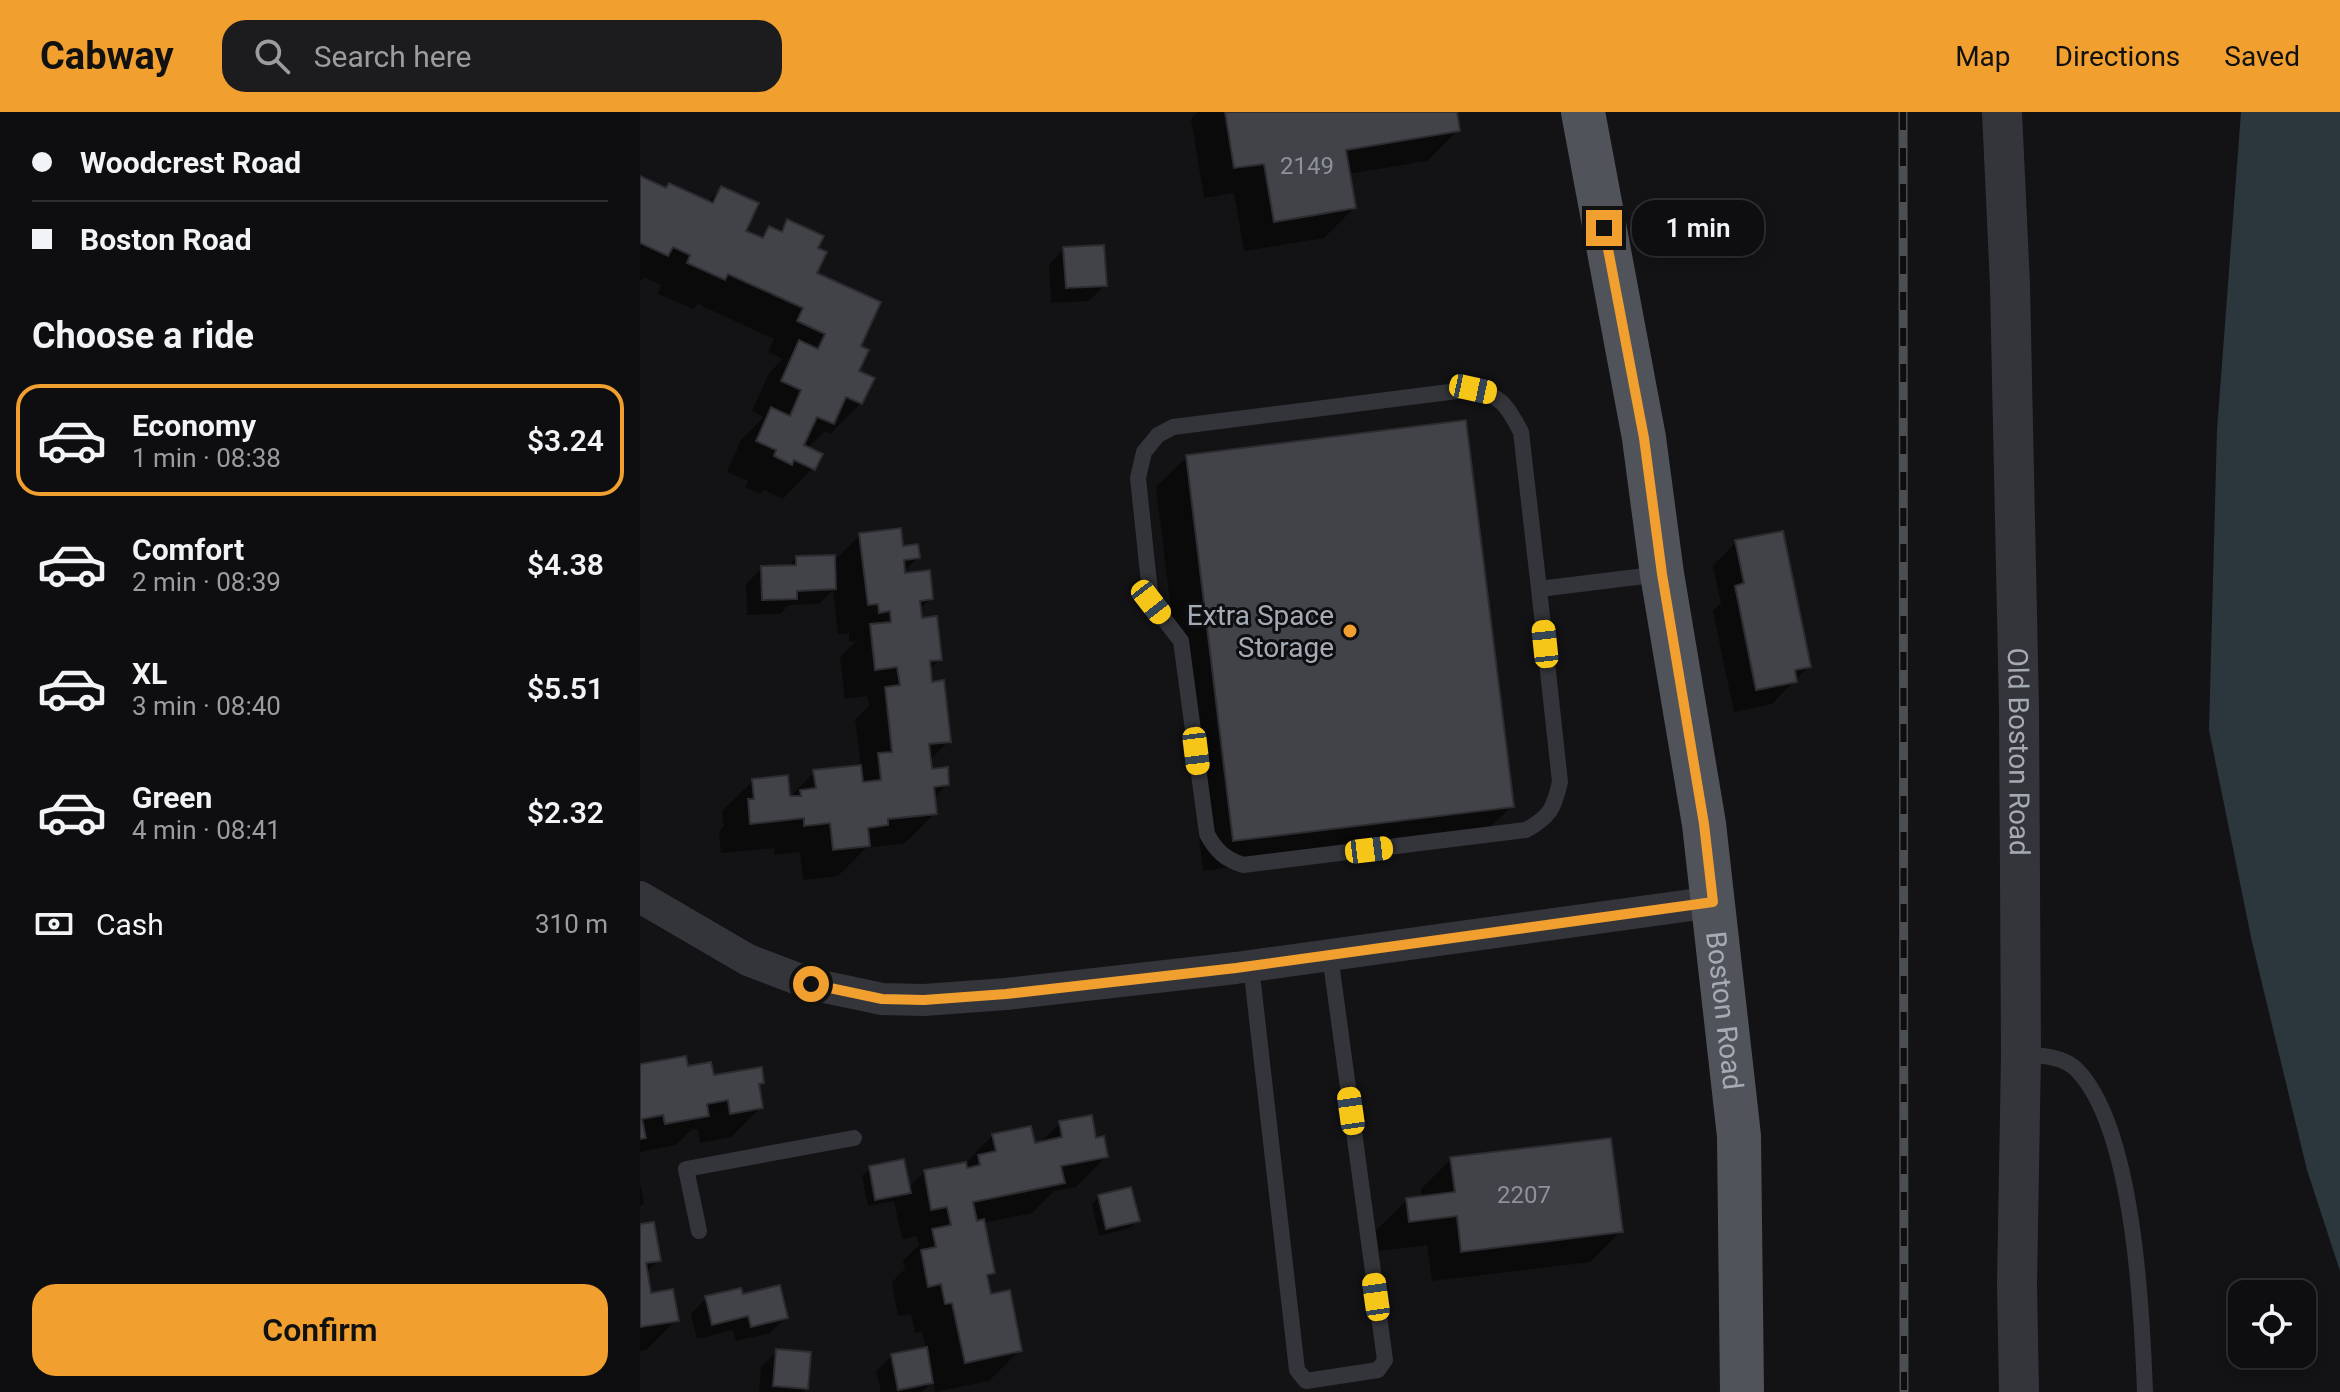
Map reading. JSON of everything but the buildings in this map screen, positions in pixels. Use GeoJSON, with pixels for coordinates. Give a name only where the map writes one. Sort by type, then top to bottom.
{"type":"FeatureCollection","features":[{"type":"Feature","properties":{"kind":"main road","name":"Boston Road"},"geometry":{"type":"LineString","coordinates":[[1583,112],[1644,438],[1662,574],[1704,824],[1739,1136],[1742,1392]]}},
{"type":"Feature","properties":{"kind":"street","name":"Old Boston Road"},"geometry":{"type":"LineString","coordinates":[[2002,112],[2010,285],[2019,708],[2019,1392]]}},
{"type":"Feature","properties":{"kind":"street"},"geometry":{"type":"LineString","coordinates":[[640,897],[748,960],[811,984],[882,999],[924,1000],[1006,994],[1251,966],[1713,902]]}},
{"type":"Feature","properties":{"kind":"lane"},"geometry":{"type":"LineString","coordinates":[[1473,389],[1492,393],[1509,409],[1521,432],[1539,589],[1560,782],[1555,804],[1543,820],[1526,830],[1243,865],[1229,861],[1215,849],[1207,834],[1181,641],[1151,602],[1138,478],[1144,452],[1158,435],[1173,427],[1473,389]]}},
{"type":"Feature","properties":{"kind":"lane"},"geometry":{"type":"LineString","coordinates":[[1539,589],[1662,574]]}},
{"type":"Feature","properties":{"kind":"lane"},"geometry":{"type":"LineString","coordinates":[[1251,966],[1297,1370],[1306,1381],[1378,1370],[1385,1360],[1330,955]]}},
{"type":"Feature","properties":{"kind":"lane"},"geometry":{"type":"LineString","coordinates":[[2021,1055],[2043,1055],[2064,1061],[2077,1070],[2105,1112],[2134,1236],[2145,1392]]}},
{"type":"Feature","properties":{"kind":"lane"},"geometry":{"type":"LineString","coordinates":[[699,1231],[686,1169],[854,1138]]}},
{"type":"Feature","properties":{"kind":"shaded area"},"geometry":{"type":"Polygon","coordinates":[[[2241,112],[2340,112],[2340,1271],[2307,1170],[2252,942],[2209,730],[2217,430],[2241,112]]]}},
{"type":"Feature","properties":{"kind":"railway"},"geometry":{"type":"LineString","coordinates":[[1903,112],[1904,1392]]}},
{"type":"Feature","properties":{"kind":"place","name":"Extra Space Storage"},"geometry":{"type":"Point","coordinates":[1350,631]}},
{"type":"Feature","properties":{"kind":"route"},"geometry":{"type":"LineString","coordinates":[[811,984],[882,999],[924,1000],[1006,994],[1236,968],[1713,902],[1704,824],[1662,574],[1644,438],[1604,228]]}}]}
